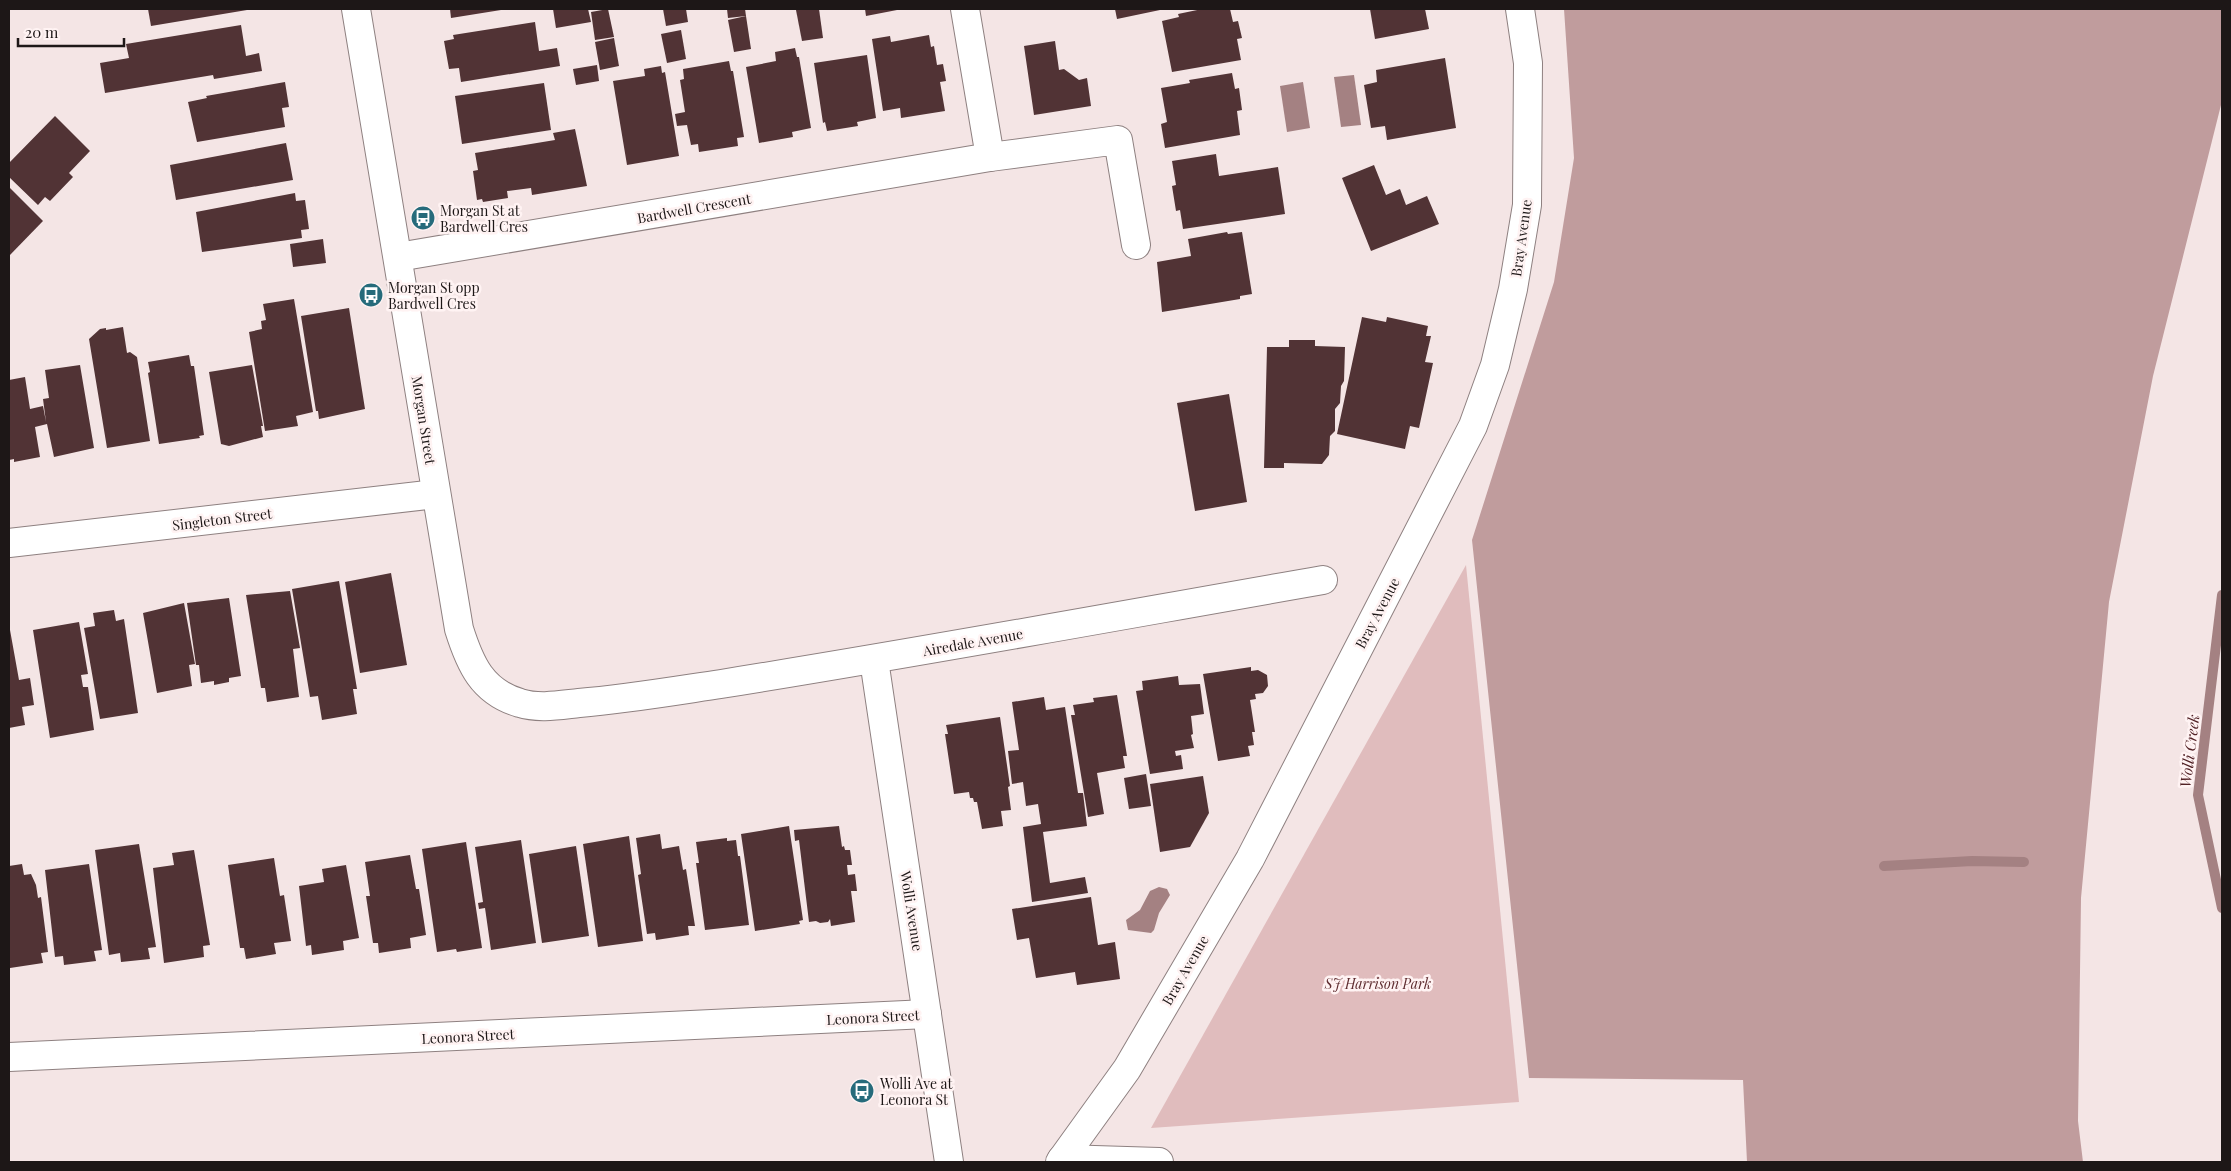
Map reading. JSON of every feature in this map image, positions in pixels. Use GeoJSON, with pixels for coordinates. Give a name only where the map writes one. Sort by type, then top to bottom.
{"type":"FeatureCollection","features":[{"type":"Feature","properties":{"kind":"street","name":"Morgan Street"},"geometry":{"type":"LineString","coordinates":[[356,9],[436,494],[460,629],[468,658],[480,678],[498,693],[520,704],[546,707],[622,699]]}},
{"type":"Feature","properties":{"kind":"street"},"geometry":{"type":"LineString","coordinates":[[965,9],[990,157]]}},
{"type":"Feature","properties":{"kind":"street","name":"Bray Avenue"},"geometry":{"type":"LineString","coordinates":[[1061,1161],[1127,1070],[1250,859],[1473,426],[1499,346],[1513,289],[1527,206],[1528,63],[1520,9]]}},
{"type":"Feature","properties":{"kind":"street","name":"Bardwell Crescent"},"geometry":{"type":"LineString","coordinates":[[398,257],[990,157],[1118,140],[1136,245]]}},
{"type":"Feature","properties":{"kind":"street","name":"Singleton Street"},"geometry":{"type":"LineString","coordinates":[[9,544],[436,494]]}},
{"type":"Feature","properties":{"kind":"street","name":"Airedale Avenue"},"geometry":{"type":"LineString","coordinates":[[622,699],[874,660],[1323,580]]}},
{"type":"Feature","properties":{"kind":"street","name":"Wolli Avenue"},"geometry":{"type":"LineString","coordinates":[[874,660],[949,1162]]}},
{"type":"Feature","properties":{"kind":"street","name":"Leonora Street"},"geometry":{"type":"LineString","coordinates":[[9,1057],[927,1014]]}},
{"type":"Feature","properties":{"kind":"street"},"geometry":{"type":"LineString","coordinates":[[1061,1161],[1159,1162]]}},
{"type":"Feature","properties":{"kind":"green space","name":"SJ Harrison Park"},"geometry":{"type":"Polygon","coordinates":[[[1466,565],[1519,1102],[1151,1128],[1466,565]]]}},
{"type":"Feature","properties":{"kind":"shaded area"},"geometry":{"type":"Polygon","coordinates":[[[1564,9],[2222,9],[2222,101],[2153,376],[2109,602],[2081,898],[2078,1121],[2083,1162],[1747,1162],[1743,1080],[1529,1078],[1472,540],[1554,282],[1574,158],[1564,9]]]}},
{"type":"Feature","properties":{"kind":"shaded area"},"geometry":{"type":"Polygon","coordinates":[[[1354,75],[1361,125],[1341,127],[1334,77],[1354,75]]]}},
{"type":"Feature","properties":{"kind":"shaded area"},"geometry":{"type":"Polygon","coordinates":[[[1303,82],[1310,128],[1287,132],[1280,86],[1303,82]]]}},
{"type":"Feature","properties":{"kind":"shaded area"},"geometry":{"type":"Polygon","coordinates":[[[1159,887],[1167,889],[1170,895],[1159,913],[1154,930],[1151,933],[1128,930],[1126,920],[1140,910],[1150,891],[1159,887]]]}},
{"type":"Feature","properties":{"kind":"building"},"geometry":{"type":"Polygon","coordinates":[[[148,9],[247,9],[247,10],[151,26],[148,9]]]}},
{"type":"Feature","properties":{"kind":"building"},"geometry":{"type":"Polygon","coordinates":[[[450,9],[501,9],[501,10],[451,18],[450,9]]]}},
{"type":"Feature","properties":{"kind":"building"},"geometry":{"type":"Polygon","coordinates":[[[553,9],[588,9],[591,22],[556,28],[553,9]]]}},
{"type":"Feature","properties":{"kind":"building"},"geometry":{"type":"Polygon","coordinates":[[[608,9],[614,37],[595,40],[591,12],[608,9]]]}},
{"type":"Feature","properties":{"kind":"building"},"geometry":{"type":"Polygon","coordinates":[[[663,9],[686,9],[688,22],[666,26],[663,9]]]}},
{"type":"Feature","properties":{"kind":"building"},"geometry":{"type":"Polygon","coordinates":[[[727,9],[745,9],[746,16],[728,18],[727,9]]]}},
{"type":"Feature","properties":{"kind":"building"},"geometry":{"type":"Polygon","coordinates":[[[819,9],[823,38],[802,41],[796,10],[819,9]]]}},
{"type":"Feature","properties":{"kind":"building"},"geometry":{"type":"Polygon","coordinates":[[[865,9],[897,9],[897,10],[866,16],[865,9]]]}},
{"type":"Feature","properties":{"kind":"building"},"geometry":{"type":"Polygon","coordinates":[[[1115,9],[1160,9],[1160,10],[1117,19],[1115,9]]]}},
{"type":"Feature","properties":{"kind":"building"},"geometry":{"type":"Polygon","coordinates":[[[1202,9],[1230,9],[1233,22],[1238,21],[1242,38],[1237,39],[1241,60],[1172,72],[1162,21],[1179,17],[1178,14],[1202,9]]]}},
{"type":"Feature","properties":{"kind":"building"},"geometry":{"type":"Polygon","coordinates":[[[1370,9],[1425,9],[1429,29],[1375,39],[1370,9]]]}},
{"type":"Feature","properties":{"kind":"building"},"geometry":{"type":"Polygon","coordinates":[[[746,16],[751,49],[734,52],[728,20],[746,16]]]}},
{"type":"Feature","properties":{"kind":"building"},"geometry":{"type":"Polygon","coordinates":[[[535,22],[539,51],[557,48],[560,66],[461,82],[459,68],[449,69],[444,41],[454,39],[453,35],[535,22]]]}},
{"type":"Feature","properties":{"kind":"building"},"geometry":{"type":"Polygon","coordinates":[[[241,25],[246,56],[259,53],[262,71],[214,79],[213,75],[105,93],[100,63],[129,58],[126,44],[241,25]]]}},
{"type":"Feature","properties":{"kind":"building"},"geometry":{"type":"Polygon","coordinates":[[[681,30],[686,59],[667,63],[661,34],[681,30]]]}},
{"type":"Feature","properties":{"kind":"building"},"geometry":{"type":"Polygon","coordinates":[[[929,35],[931,47],[934,46],[937,65],[943,64],[946,81],[940,82],[945,111],[901,118],[900,108],[883,111],[872,39],[890,36],[891,42],[929,35]]]}},
{"type":"Feature","properties":{"kind":"building"},"geometry":{"type":"Polygon","coordinates":[[[614,38],[619,66],[600,70],[595,42],[614,38]]]}},
{"type":"Feature","properties":{"kind":"building"},"geometry":{"type":"Polygon","coordinates":[[[1055,41],[1059,70],[1064,69],[1079,80],[1087,78],[1091,106],[1034,115],[1024,46],[1055,41]]]}},
{"type":"Feature","properties":{"kind":"building"},"geometry":{"type":"Polygon","coordinates":[[[795,48],[797,57],[799,57],[811,128],[792,132],[793,137],[759,143],[746,67],[776,61],[775,52],[795,48]]]}},
{"type":"Feature","properties":{"kind":"building"},"geometry":{"type":"Polygon","coordinates":[[[867,55],[876,118],[857,122],[858,126],[827,131],[825,122],[823,123],[814,63],[867,55]]]}},
{"type":"Feature","properties":{"kind":"building"},"geometry":{"type":"Polygon","coordinates":[[[1445,58],[1456,128],[1387,140],[1385,126],[1371,128],[1364,85],[1377,82],[1376,70],[1445,58]]]}},
{"type":"Feature","properties":{"kind":"building"},"geometry":{"type":"Polygon","coordinates":[[[729,61],[731,71],[733,71],[744,137],[737,138],[738,146],[699,152],[698,144],[691,145],[687,125],[677,126],[675,114],[685,112],[680,80],[684,79],[683,69],[729,61]]]}},
{"type":"Feature","properties":{"kind":"building"},"geometry":{"type":"Polygon","coordinates":[[[597,65],[599,81],[576,85],[573,69],[597,65]]]}},
{"type":"Feature","properties":{"kind":"building"},"geometry":{"type":"Polygon","coordinates":[[[661,66],[662,73],[665,72],[679,156],[627,165],[613,81],[645,76],[644,69],[661,66]]]}},
{"type":"Feature","properties":{"kind":"building"},"geometry":{"type":"Polygon","coordinates":[[[1232,73],[1235,89],[1239,88],[1242,110],[1237,111],[1240,135],[1165,148],[1161,124],[1167,122],[1161,88],[1190,83],[1189,80],[1232,73]]]}},
{"type":"Feature","properties":{"kind":"building"},"geometry":{"type":"Polygon","coordinates":[[[285,82],[289,107],[282,108],[285,127],[197,142],[188,102],[207,98],[206,96],[285,82]]]}},
{"type":"Feature","properties":{"kind":"building"},"geometry":{"type":"Polygon","coordinates":[[[544,83],[551,130],[462,144],[455,96],[544,83]]]}},
{"type":"Feature","properties":{"kind":"building"},"geometry":{"type":"Polygon","coordinates":[[[55,116],[90,151],[69,173],[73,177],[50,201],[45,197],[38,205],[9,177],[9,163],[55,116]]]}},
{"type":"Feature","properties":{"kind":"building"},"geometry":{"type":"Polygon","coordinates":[[[575,129],[587,186],[532,195],[531,188],[507,191],[508,198],[483,202],[482,199],[477,200],[473,171],[478,170],[475,153],[555,140],[553,133],[575,129]]]}},
{"type":"Feature","properties":{"kind":"building"},"geometry":{"type":"Polygon","coordinates":[[[286,143],[293,180],[176,200],[170,165],[286,143]]]}},
{"type":"Feature","properties":{"kind":"building"},"geometry":{"type":"Polygon","coordinates":[[[1216,154],[1219,176],[1278,167],[1285,214],[1183,229],[1180,210],[1176,211],[1172,186],[1176,185],[1172,161],[1216,154]]]}},
{"type":"Feature","properties":{"kind":"building"},"geometry":{"type":"Polygon","coordinates":[[[1374,165],[1386,195],[1400,189],[1406,205],[1427,196],[1439,224],[1371,251],[1342,178],[1374,165]]]}},
{"type":"Feature","properties":{"kind":"building"},"geometry":{"type":"Polygon","coordinates":[[[9,187],[43,221],[9,256],[9,187]]]}},
{"type":"Feature","properties":{"kind":"building"},"geometry":{"type":"Polygon","coordinates":[[[295,193],[296,201],[305,200],[309,229],[301,230],[302,238],[202,252],[196,212],[295,193]]]}},
{"type":"Feature","properties":{"kind":"building"},"geometry":{"type":"Polygon","coordinates":[[[1227,232],[1228,234],[1242,232],[1252,294],[1240,296],[1240,299],[1162,312],[1157,262],[1191,256],[1188,239],[1227,232]]]}},
{"type":"Feature","properties":{"kind":"building"},"geometry":{"type":"Polygon","coordinates":[[[323,239],[326,263],[293,267],[290,244],[323,239]]]}},
{"type":"Feature","properties":{"kind":"building"},"geometry":{"type":"Polygon","coordinates":[[[294,299],[313,412],[296,416],[298,426],[265,431],[249,332],[262,329],[261,321],[266,320],[263,304],[294,299]]]}},
{"type":"Feature","properties":{"kind":"building"},"geometry":{"type":"Polygon","coordinates":[[[349,308],[365,409],[319,419],[318,411],[316,411],[301,316],[349,308]]]}},
{"type":"Feature","properties":{"kind":"building"},"geometry":{"type":"Polygon","coordinates":[[[1362,317],[1386,322],[1387,317],[1428,326],[1426,336],[1431,336],[1425,362],[1433,363],[1419,428],[1410,426],[1405,449],[1337,434],[1362,317]]]}},
{"type":"Feature","properties":{"kind":"building"},"geometry":{"type":"Polygon","coordinates":[[[123,327],[127,353],[130,352],[137,357],[150,441],[107,448],[89,339],[100,329],[106,328],[106,330],[123,327]]]}},
{"type":"Feature","properties":{"kind":"building"},"geometry":{"type":"Polygon","coordinates":[[[1289,340],[1315,340],[1315,346],[1345,347],[1344,381],[1341,386],[1340,403],[1335,409],[1335,431],[1330,436],[1329,455],[1322,464],[1284,463],[1284,468],[1264,468],[1267,347],[1289,347],[1289,340]]]}},
{"type":"Feature","properties":{"kind":"building"},"geometry":{"type":"Polygon","coordinates":[[[189,355],[191,366],[194,366],[204,435],[199,436],[200,438],[159,444],[148,362],[189,355]]]}},
{"type":"Feature","properties":{"kind":"building"},"geometry":{"type":"Polygon","coordinates":[[[80,365],[94,448],[54,457],[47,424],[35,427],[40,457],[14,462],[14,459],[9,460],[9,380],[25,377],[30,409],[43,406],[46,422],[43,399],[49,398],[45,370],[80,365]]]}},
{"type":"Feature","properties":{"kind":"building"},"geometry":{"type":"Polygon","coordinates":[[[252,365],[263,426],[261,426],[263,437],[229,446],[221,444],[209,372],[252,365]]]}},
{"type":"Feature","properties":{"kind":"building"},"geometry":{"type":"Polygon","coordinates":[[[1229,394],[1247,502],[1195,511],[1177,403],[1229,394]]]}},
{"type":"Feature","properties":{"kind":"building"},"geometry":{"type":"Polygon","coordinates":[[[391,573],[407,665],[360,673],[345,582],[391,573]]]}},
{"type":"Feature","properties":{"kind":"building"},"geometry":{"type":"Polygon","coordinates":[[[339,581],[357,689],[353,689],[357,714],[322,720],[318,696],[310,697],[292,589],[339,581]]]}},
{"type":"Feature","properties":{"kind":"building"},"geometry":{"type":"Polygon","coordinates":[[[290,591],[300,648],[293,649],[299,697],[267,702],[265,688],[261,688],[246,595],[290,591]]]}},
{"type":"Feature","properties":{"kind":"building"},"geometry":{"type":"Polygon","coordinates":[[[229,598],[241,676],[229,678],[229,682],[214,685],[214,681],[201,683],[199,665],[196,665],[187,603],[229,598]]]}},
{"type":"Feature","properties":{"kind":"building"},"geometry":{"type":"Polygon","coordinates":[[[184,603],[195,664],[189,665],[192,686],[157,693],[143,613],[184,603]]]}},
{"type":"Feature","properties":{"kind":"building"},"geometry":{"type":"Polygon","coordinates":[[[114,610],[116,621],[124,619],[138,713],[100,719],[84,628],[95,626],[93,613],[114,610]]]}},
{"type":"Feature","properties":{"kind":"building"},"geometry":{"type":"Polygon","coordinates":[[[79,622],[88,674],[81,675],[83,687],[88,687],[94,730],[50,738],[33,630],[79,622]]]}},
{"type":"Feature","properties":{"kind":"building"},"geometry":{"type":"Polygon","coordinates":[[[10,630],[19,680],[30,678],[34,705],[22,707],[25,725],[9,728],[10,630]]]}},
{"type":"Feature","properties":{"kind":"building"},"geometry":{"type":"Polygon","coordinates":[[[1251,667],[1251,671],[1258,670],[1267,675],[1268,686],[1263,693],[1255,694],[1256,699],[1250,700],[1255,732],[1252,732],[1254,745],[1248,746],[1250,756],[1218,761],[1203,674],[1251,667]]]}},
{"type":"Feature","properties":{"kind":"building"},"geometry":{"type":"Polygon","coordinates":[[[1178,676],[1179,685],[1200,684],[1204,714],[1191,716],[1193,734],[1191,735],[1194,748],[1175,751],[1176,756],[1181,755],[1183,769],[1150,774],[1136,691],[1143,690],[1142,681],[1178,676]]]}},
{"type":"Feature","properties":{"kind":"building"},"geometry":{"type":"Polygon","coordinates":[[[1117,695],[1127,756],[1123,756],[1125,768],[1097,773],[1104,814],[1088,817],[1071,715],[1075,715],[1073,705],[1094,702],[1093,698],[1117,695]]]}},
{"type":"Feature","properties":{"kind":"building"},"geometry":{"type":"Polygon","coordinates":[[[1044,697],[1046,710],[1065,707],[1078,793],[1083,793],[1087,826],[1043,832],[1050,883],[1085,877],[1088,893],[1032,902],[1023,827],[1041,824],[1038,804],[1026,806],[1023,782],[1012,784],[1008,751],[1019,750],[1012,702],[1044,697]]]}},
{"type":"Feature","properties":{"kind":"building"},"geometry":{"type":"Polygon","coordinates":[[[1000,717],[1010,786],[1008,787],[1011,810],[1001,811],[1003,826],[982,829],[977,802],[970,798],[969,792],[954,794],[945,734],[948,734],[946,725],[1000,717]]]}},
{"type":"Feature","properties":{"kind":"building"},"geometry":{"type":"Polygon","coordinates":[[[1146,774],[1151,806],[1129,809],[1124,778],[1146,774]]]}},
{"type":"Feature","properties":{"kind":"building"},"geometry":{"type":"Polygon","coordinates":[[[1203,776],[1209,813],[1190,847],[1160,852],[1150,784],[1203,776]]]}},
{"type":"Feature","properties":{"kind":"building"},"geometry":{"type":"Polygon","coordinates":[[[789,826],[803,920],[799,921],[800,924],[755,931],[741,834],[789,826]]]}},
{"type":"Feature","properties":{"kind":"building"},"geometry":{"type":"Polygon","coordinates":[[[839,826],[842,847],[844,846],[845,850],[850,850],[852,865],[847,865],[848,875],[855,874],[857,891],[851,891],[855,922],[831,926],[830,919],[828,922],[809,922],[799,840],[795,841],[794,830],[839,826]]]}},
{"type":"Feature","properties":{"kind":"building"},"geometry":{"type":"Polygon","coordinates":[[[660,834],[662,849],[679,846],[683,870],[686,869],[695,926],[688,926],[689,935],[656,940],[655,933],[647,934],[638,875],[641,874],[636,838],[660,834]]]}},
{"type":"Feature","properties":{"kind":"building"},"geometry":{"type":"Polygon","coordinates":[[[629,836],[643,941],[598,947],[583,844],[629,836]]]}},
{"type":"Feature","properties":{"kind":"building"},"geometry":{"type":"Polygon","coordinates":[[[727,838],[727,841],[736,840],[738,856],[740,856],[749,925],[705,930],[696,863],[699,863],[696,842],[727,838]]]}},
{"type":"Feature","properties":{"kind":"building"},"geometry":{"type":"Polygon","coordinates":[[[521,840],[536,943],[491,950],[485,908],[479,909],[478,903],[483,902],[475,847],[521,840]]]}},
{"type":"Feature","properties":{"kind":"building"},"geometry":{"type":"Polygon","coordinates":[[[466,842],[482,948],[457,952],[456,949],[437,952],[422,849],[466,842]]]}},
{"type":"Feature","properties":{"kind":"building"},"geometry":{"type":"Polygon","coordinates":[[[139,844],[156,947],[148,948],[150,959],[121,962],[120,953],[109,955],[95,850],[139,844]]]}},
{"type":"Feature","properties":{"kind":"building"},"geometry":{"type":"Polygon","coordinates":[[[576,846],[589,936],[542,943],[529,854],[576,846]]]}},
{"type":"Feature","properties":{"kind":"building"},"geometry":{"type":"Polygon","coordinates":[[[194,850],[210,945],[203,946],[204,957],[164,963],[153,868],[174,865],[172,853],[194,850]]]}},
{"type":"Feature","properties":{"kind":"building"},"geometry":{"type":"Polygon","coordinates":[[[410,855],[416,889],[419,889],[426,935],[410,938],[411,948],[379,953],[378,943],[373,943],[366,896],[370,896],[365,862],[410,855]]]}},
{"type":"Feature","properties":{"kind":"building"},"geometry":{"type":"Polygon","coordinates":[[[274,858],[280,896],[284,895],[291,941],[274,943],[276,954],[246,959],[244,948],[240,948],[228,865],[274,858]]]}},
{"type":"Feature","properties":{"kind":"building"},"geometry":{"type":"Polygon","coordinates":[[[22,864],[24,875],[31,874],[36,885],[38,898],[41,897],[48,952],[41,953],[43,963],[10,968],[9,866],[22,864]]]}},
{"type":"Feature","properties":{"kind":"building"},"geometry":{"type":"Polygon","coordinates":[[[89,864],[102,950],[94,951],[96,961],[64,965],[63,956],[55,957],[45,870],[89,864]]]}},
{"type":"Feature","properties":{"kind":"building"},"geometry":{"type":"Polygon","coordinates":[[[346,865],[359,938],[343,941],[344,950],[312,955],[311,945],[306,946],[299,886],[324,882],[322,869],[346,865]]]}},
{"type":"Feature","properties":{"kind":"building"},"geometry":{"type":"Polygon","coordinates":[[[1091,897],[1098,945],[1115,942],[1120,979],[1077,985],[1075,972],[1036,978],[1029,938],[1017,940],[1012,909],[1091,897]]]}},
{"type":"Feature","properties":{"kind":"waterway","name":"Wolli Creek"},"geometry":{"type":"LineString","coordinates":[[2222,595],[2198,795],[2222,908]]}},
{"type":"Feature","properties":{"kind":"waterway"},"geometry":{"type":"LineString","coordinates":[[1884,866],[1972,861],[2024,862]]}},
{"type":"Feature","properties":{"kind":"place","name":"Morgan St at Bardwell Cres"},"geometry":{"type":"Point","coordinates":[423,218]}},
{"type":"Feature","properties":{"kind":"place","name":"Morgan St opp Bardwell Cres"},"geometry":{"type":"Point","coordinates":[371,295]}},
{"type":"Feature","properties":{"kind":"place","name":"Wolli Ave at Leonora St"},"geometry":{"type":"Point","coordinates":[862,1091]}}]}
